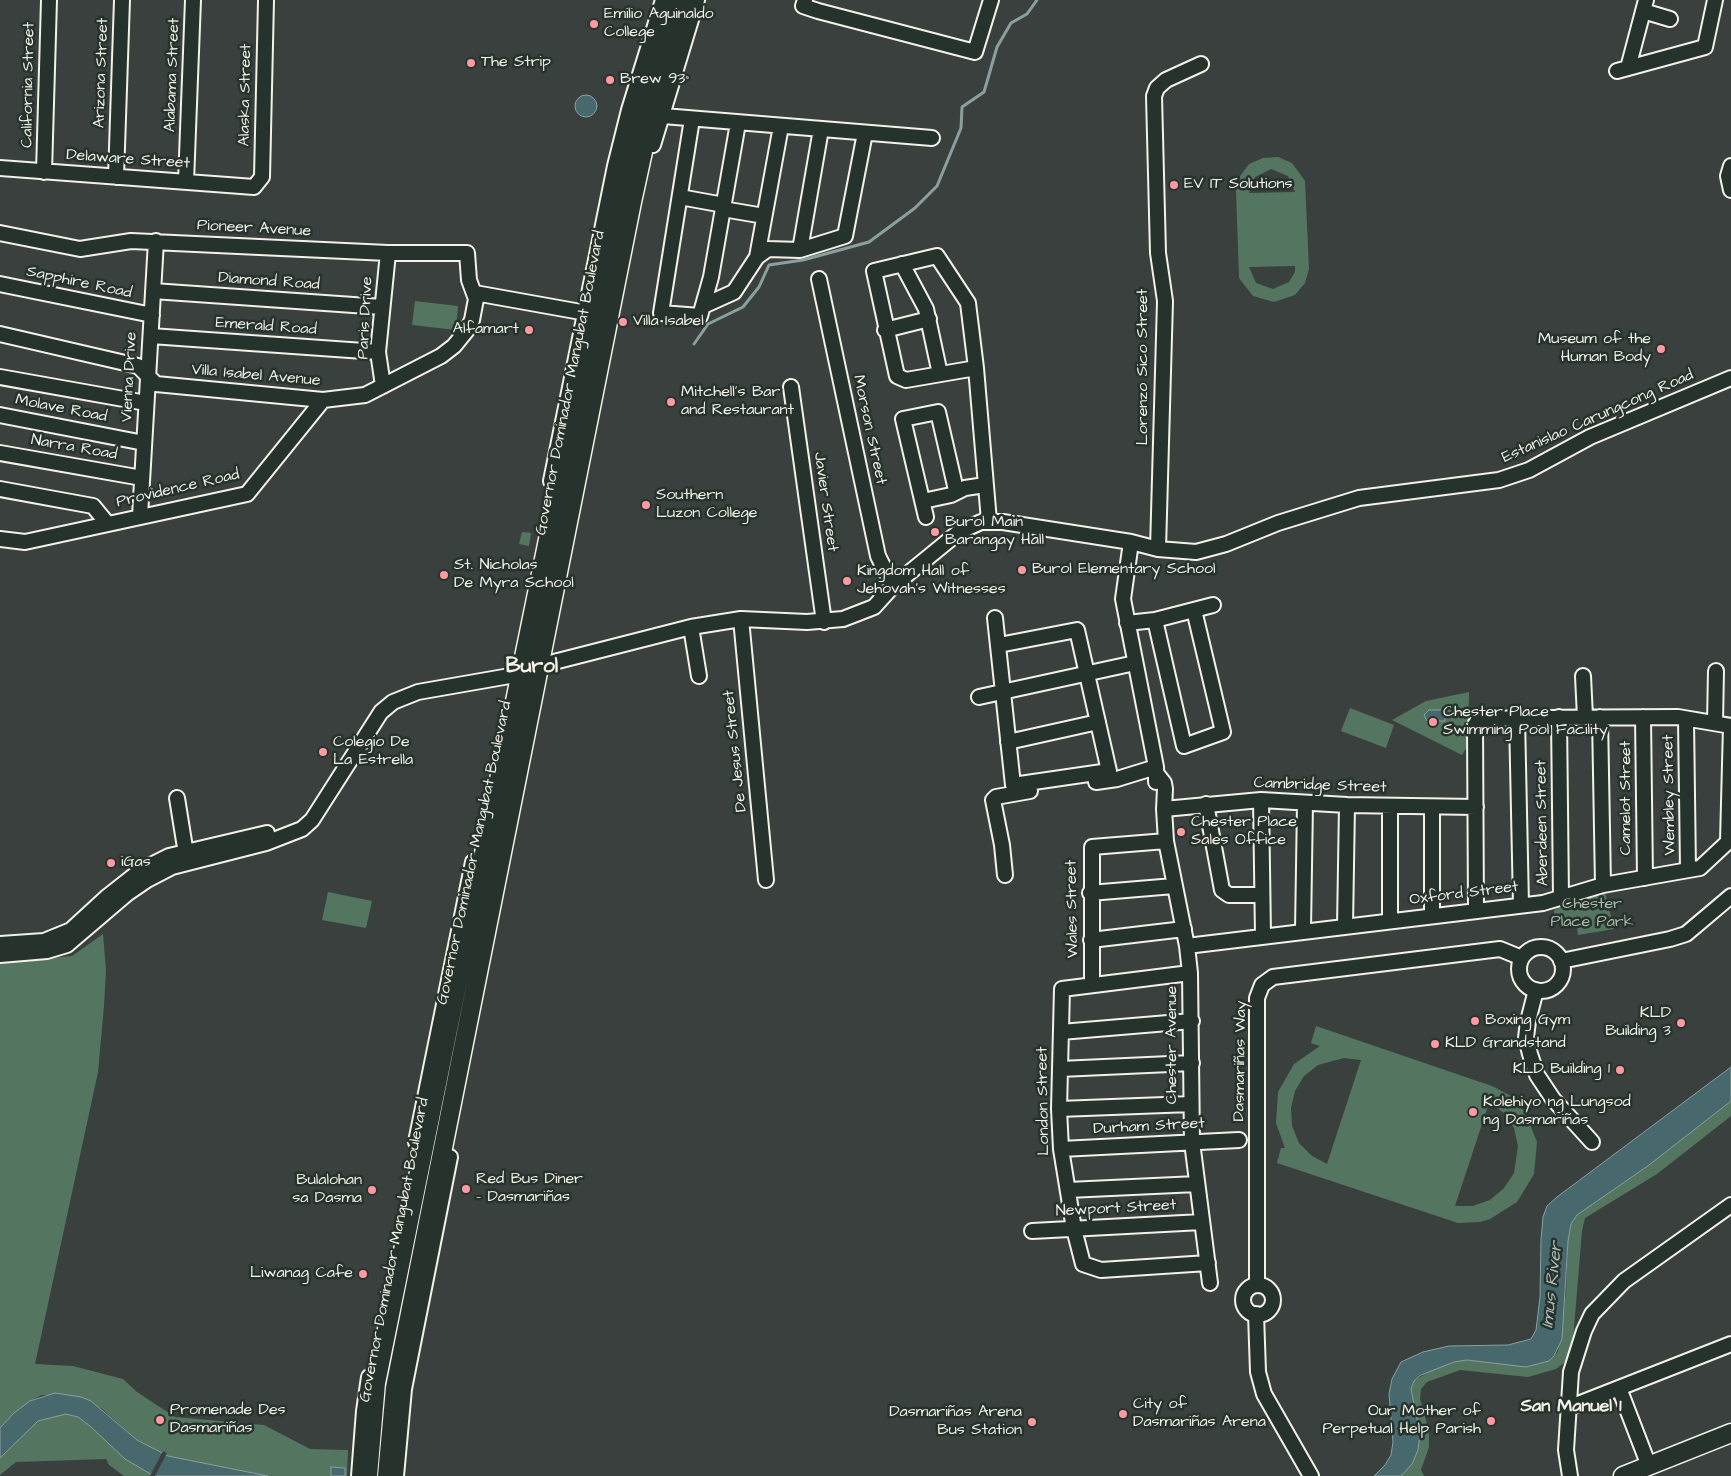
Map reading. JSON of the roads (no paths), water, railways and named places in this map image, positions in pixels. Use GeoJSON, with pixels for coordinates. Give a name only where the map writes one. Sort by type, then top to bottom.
{"type":"FeatureCollection","features":[{"type":"Feature","properties":{"kind":"main road","name":"Governor Dominador Mangubat Boulevard"},"geometry":{"type":"LineString","coordinates":[[633,135],[656,116],[660,58],[672,0]]}},
{"type":"Feature","properties":{"kind":"main road","name":"Governor Dominador Mangubat Boulevard"},"geometry":{"type":"LineString","coordinates":[[387,1476],[396,1388],[526,669],[593,317],[633,135],[660,58],[687,0]]}},
{"type":"Feature","properties":{"kind":"main road","name":"Governor Dominador Mangubat Boulevard"},"geometry":{"type":"LineString","coordinates":[[368,1476],[376,1383],[488,878]]}},
{"type":"Feature","properties":{"kind":"main road"},"geometry":{"type":"LineString","coordinates":[[1650,1471],[1731,1433]]}},
{"type":"Feature","properties":{"kind":"main road"},"geometry":{"type":"LineString","coordinates":[[1623,1476],[1650,1471],[1731,1445]]}},
{"type":"Feature","properties":{"kind":"street","name":"California Street"},"geometry":{"type":"LineString","coordinates":[[44,172],[49,0]]}},
{"type":"Feature","properties":{"kind":"street","name":"Arizona Street"},"geometry":{"type":"LineString","coordinates":[[116,177],[122,0]]}},
{"type":"Feature","properties":{"kind":"street","name":"Alabama Street"},"geometry":{"type":"LineString","coordinates":[[186,182],[193,0]]}},
{"type":"Feature","properties":{"kind":"street","name":"Alaska Street"},"geometry":{"type":"LineString","coordinates":[[254,187],[262,177],[266,0]]}},
{"type":"Feature","properties":{"kind":"street","name":"Governor Dominador Mangubat Boulevard"},"geometry":{"type":"LineString","coordinates":[[396,1476],[404,1390],[526,669],[593,317],[663,0]]}},
{"type":"Feature","properties":{"kind":"street","name":"Governor Dominador Mangubat Boulevard"},"geometry":{"type":"LineString","coordinates":[[359,1476],[368,1382],[526,669],[616,321],[656,116],[697,0]]}},
{"type":"Feature","properties":{"kind":"street"},"geometry":{"type":"LineString","coordinates":[[805,0],[803,6],[818,11],[975,52],[991,0]]}},
{"type":"Feature","properties":{"kind":"street"},"geometry":{"type":"LineString","coordinates":[[1670,19],[1645,6],[1622,70],[1705,47],[1715,0]]}},
{"type":"Feature","properties":{"kind":"street","name":"Lorenzo Sico Street"},"geometry":{"type":"LineString","coordinates":[[1158,549],[1165,301],[1158,253],[1154,96],[1157,88],[1166,80],[1201,64]]}},
{"type":"Feature","properties":{"kind":"street"},"geometry":{"type":"LineString","coordinates":[[656,116],[932,138]]}},
{"type":"Feature","properties":{"kind":"street"},"geometry":{"type":"LineString","coordinates":[[692,119],[661,312],[700,316],[723,207],[738,123]]}},
{"type":"Feature","properties":{"kind":"street"},"geometry":{"type":"LineString","coordinates":[[757,257],[781,126]]}},
{"type":"Feature","properties":{"kind":"street"},"geometry":{"type":"LineString","coordinates":[[800,250],[821,130]]}},
{"type":"Feature","properties":{"kind":"street"},"geometry":{"type":"LineString","coordinates":[[703,306],[734,292],[757,257],[768,249],[800,250],[845,236],[865,133]]}},
{"type":"Feature","properties":{"kind":"street"},"geometry":{"type":"LineString","coordinates":[[1731,166],[1728,176],[1731,190]]}},
{"type":"Feature","properties":{"kind":"street","name":"Delaware Street"},"geometry":{"type":"LineString","coordinates":[[0,168],[254,187]]}},
{"type":"Feature","properties":{"kind":"street"},"geometry":{"type":"LineString","coordinates":[[680,197],[764,216]]}},
{"type":"Feature","properties":{"kind":"street","name":"Pioneer Avenue"},"geometry":{"type":"LineString","coordinates":[[0,233],[80,249],[131,241],[388,252],[467,253],[470,280],[475,296]]}},
{"type":"Feature","properties":{"kind":"street","name":"Vienna Drive"},"geometry":{"type":"LineString","coordinates":[[140,516],[156,242]]}},
{"type":"Feature","properties":{"kind":"street","name":"Paris Drive"},"geometry":{"type":"LineString","coordinates":[[383,386],[378,352],[388,252]]}},
{"type":"Feature","properties":{"kind":"street"},"geometry":{"type":"LineString","coordinates":[[976,368],[906,380],[897,376],[885,330],[874,271],[934,256],[938,257],[968,303],[976,368],[989,521]]}},
{"type":"Feature","properties":{"kind":"street"},"geometry":{"type":"LineString","coordinates":[[902,264],[926,309],[940,374]]}},
{"type":"Feature","properties":{"kind":"street","name":"Morson Street"},"geometry":{"type":"LineString","coordinates":[[818,279],[878,556],[893,586]]}},
{"type":"Feature","properties":{"kind":"street","name":"Sapphire Road"},"geometry":{"type":"LineString","coordinates":[[0,284],[152,316]]}},
{"type":"Feature","properties":{"kind":"street","name":"Diamond Road"},"geometry":{"type":"LineString","coordinates":[[153,291],[382,308]]}},
{"type":"Feature","properties":{"kind":"street"},"geometry":{"type":"LineString","coordinates":[[475,296],[593,317]]}},
{"type":"Feature","properties":{"kind":"street","name":"Villa Isabel Avenue"},"geometry":{"type":"LineString","coordinates":[[0,334],[138,366],[156,384],[323,400],[357,396],[433,362],[454,346],[472,320],[475,296]]}},
{"type":"Feature","properties":{"kind":"street"},"geometry":{"type":"LineString","coordinates":[[885,330],[929,319]]}},
{"type":"Feature","properties":{"kind":"street","name":"Emerald Road"},"geometry":{"type":"LineString","coordinates":[[150,336],[378,352]]}},
{"type":"Feature","properties":{"kind":"street"},"geometry":{"type":"LineString","coordinates":[[0,377],[146,403]]}},
{"type":"Feature","properties":{"kind":"street","name":"Estanislao Carungcong Road"},"geometry":{"type":"LineString","coordinates":[[0,944],[44,941],[71,930],[108,896],[141,870],[169,856],[187,857],[266,843],[302,829],[312,820],[381,712],[393,702],[418,692],[526,669],[691,627],[741,619],[824,622],[843,619],[874,607],[893,586],[959,532],[974,524],[989,521],[1131,542],[1158,549],[1196,552],[1226,544],[1278,523],[1359,498],[1499,480],[1514,476],[1541,464],[1590,437],[1731,378]]}},
{"type":"Feature","properties":{"kind":"street","name":"Javier Street"},"geometry":{"type":"LineString","coordinates":[[791,387],[824,622]]}},
{"type":"Feature","properties":{"kind":"street","name":"Providence Road"},"geometry":{"type":"LineString","coordinates":[[0,538],[25,542],[247,494],[323,400]]}},
{"type":"Feature","properties":{"kind":"street"},"geometry":{"type":"LineString","coordinates":[[926,516],[903,419],[938,412],[956,490]]}},
{"type":"Feature","properties":{"kind":"street","name":"Molave Road"},"geometry":{"type":"LineString","coordinates":[[0,415],[144,443]]}},
{"type":"Feature","properties":{"kind":"street","name":"Narra Road"},"geometry":{"type":"LineString","coordinates":[[0,453],[142,478]]}},
{"type":"Feature","properties":{"kind":"street"},"geometry":{"type":"LineString","coordinates":[[923,501],[951,495],[956,490],[985,485]]}},
{"type":"Feature","properties":{"kind":"street"},"geometry":{"type":"LineString","coordinates":[[0,490],[93,506],[107,523]]}},
{"type":"Feature","properties":{"kind":"street","name":"Chester Avenue"},"geometry":{"type":"LineString","coordinates":[[1131,542],[1124,585],[1127,623],[1156,770],[1166,789],[1164,809],[1166,841],[1184,929],[1190,973],[1192,1142],[1210,1283]]}},
{"type":"Feature","properties":{"kind":"street"},"geometry":{"type":"LineString","coordinates":[[1127,623],[1155,620],[1213,605]]}},
{"type":"Feature","properties":{"kind":"street"},"geometry":{"type":"LineString","coordinates":[[1155,620],[1184,746],[1223,732],[1194,610]]}},
{"type":"Feature","properties":{"kind":"street"},"geometry":{"type":"LineString","coordinates":[[995,618],[1013,784],[1109,771],[1077,630],[998,645]]}},
{"type":"Feature","properties":{"kind":"street","name":"De Jesus Street"},"geometry":{"type":"LineString","coordinates":[[741,619],[766,880]]}},
{"type":"Feature","properties":{"kind":"street"},"geometry":{"type":"LineString","coordinates":[[691,627],[699,676]]}},
{"type":"Feature","properties":{"kind":"street"},"geometry":{"type":"LineString","coordinates":[[979,697],[1135,663]]}},
{"type":"Feature","properties":{"kind":"street"},"geometry":{"type":"LineString","coordinates":[[1715,722],[1716,670]]}},
{"type":"Feature","properties":{"kind":"street"},"geometry":{"type":"LineString","coordinates":[[1583,676],[1585,717]]}},
{"type":"Feature","properties":{"kind":"street"},"geometry":{"type":"LineString","coordinates":[[1476,911],[1476,726],[1478,720],[1560,717],[1678,717],[1686,720],[1715,722],[1731,726],[1730,840]]}},
{"type":"Feature","properties":{"kind":"street","name":"Aberdeen Street"},"geometry":{"type":"LineString","coordinates":[[1560,717],[1561,898]]}},
{"type":"Feature","properties":{"kind":"street"},"geometry":{"type":"LineString","coordinates":[[1600,717],[1603,885]]}},
{"type":"Feature","properties":{"kind":"street","name":"Camelot Street"},"geometry":{"type":"LineString","coordinates":[[1644,717],[1645,878]]}},
{"type":"Feature","properties":{"kind":"street"},"geometry":{"type":"LineString","coordinates":[[1517,718],[1521,905]]}},
{"type":"Feature","properties":{"kind":"street","name":"Wembley Street"},"geometry":{"type":"LineString","coordinates":[[1686,720],[1688,870]]}},
{"type":"Feature","properties":{"kind":"street"},"geometry":{"type":"LineString","coordinates":[[1008,742],[1098,722]]}},
{"type":"Feature","properties":{"kind":"street"},"geometry":{"type":"LineString","coordinates":[[1005,874],[994,798],[1117,779],[1156,770]]}},
{"type":"Feature","properties":{"kind":"street"},"geometry":{"type":"LineString","coordinates":[[177,798],[187,857]]}},
{"type":"Feature","properties":{"kind":"street"},"geometry":{"type":"LineString","coordinates":[[1261,800],[1263,935]]}},
{"type":"Feature","properties":{"kind":"street","name":"Cambridge Street"},"geometry":{"type":"LineString","coordinates":[[1164,809],[1261,800],[1347,805],[1476,807]]}},
{"type":"Feature","properties":{"kind":"street"},"geometry":{"type":"LineString","coordinates":[[1303,930],[1305,803]]}},
{"type":"Feature","properties":{"kind":"street"},"geometry":{"type":"LineString","coordinates":[[1206,804],[1222,890],[1229,896],[1262,895]]}},
{"type":"Feature","properties":{"kind":"street"},"geometry":{"type":"LineString","coordinates":[[1345,926],[1347,805]]}},
{"type":"Feature","properties":{"kind":"street"},"geometry":{"type":"LineString","coordinates":[[1390,806],[1390,921]]}},
{"type":"Feature","properties":{"kind":"street"},"geometry":{"type":"LineString","coordinates":[[1432,807],[1432,916]]}},
{"type":"Feature","properties":{"kind":"street","name":"Oxford Street"},"geometry":{"type":"LineString","coordinates":[[1187,946],[1303,930],[1543,903],[1603,885],[1700,868],[1730,840]]}},
{"type":"Feature","properties":{"kind":"street","name":"Wales Street"},"geometry":{"type":"LineString","coordinates":[[1092,985],[1090,893],[1092,847],[1166,841]]}},
{"type":"Feature","properties":{"kind":"street","name":"Estanislao Carungcong Road"},"geometry":{"type":"LineString","coordinates":[[0,955],[48,951],[67,945],[147,880],[187,857]]}},
{"type":"Feature","properties":{"kind":"street"},"geometry":{"type":"LineString","coordinates":[[1090,893],[1174,886]]}},
{"type":"Feature","properties":{"kind":"street"},"geometry":{"type":"LineString","coordinates":[[1562,961],[1686,934],[1731,896]]}},
{"type":"Feature","properties":{"kind":"street"},"geometry":{"type":"LineString","coordinates":[[1091,940],[1184,929]]}},
{"type":"Feature","properties":{"kind":"street"},"geometry":{"type":"LineString","coordinates":[[1543,947],[1554,951],[1562,961],[1562,973],[1557,983],[1547,989],[1536,990],[1530,987],[1521,977],[1522,958],[1531,949],[1543,947]]}},
{"type":"Feature","properties":{"kind":"street","name":"Dasmariñas Way"},"geometry":{"type":"LineString","coordinates":[[1257,1285],[1257,998],[1262,985],[1273,977],[1500,949],[1522,958]]}},
{"type":"Feature","properties":{"kind":"street"},"geometry":{"type":"LineString","coordinates":[[1092,985],[1190,973]]}},
{"type":"Feature","properties":{"kind":"street","name":"London Street"},"geometry":{"type":"LineString","coordinates":[[1092,985],[1062,989],[1059,1109],[1061,1149],[1080,1258],[1089,1267],[1101,1270],[1208,1264]]}},
{"type":"Feature","properties":{"kind":"street"},"geometry":{"type":"LineString","coordinates":[[1536,990],[1528,1021],[1526,1038],[1537,1075],[1553,1099],[1592,1142]]}},
{"type":"Feature","properties":{"kind":"street"},"geometry":{"type":"LineString","coordinates":[[1061,1032],[1192,1021]]}},
{"type":"Feature","properties":{"kind":"street"},"geometry":{"type":"LineString","coordinates":[[1060,1069],[1192,1063]]}},
{"type":"Feature","properties":{"kind":"street"},"geometry":{"type":"LineString","coordinates":[[1059,1109],[1191,1104]]}},
{"type":"Feature","properties":{"kind":"street","name":"Durham Street"},"geometry":{"type":"LineString","coordinates":[[1061,1149],[1240,1140]]}},
{"type":"Feature","properties":{"kind":"street"},"geometry":{"type":"LineString","coordinates":[[1068,1190],[1196,1184]]}},
{"type":"Feature","properties":{"kind":"street"},"geometry":{"type":"LineString","coordinates":[[1570,1476],[1566,1450],[1572,1372],[1584,1331],[1592,1314],[1612,1291],[1635,1272],[1731,1205]]}},
{"type":"Feature","properties":{"kind":"street","name":"Newport Street"},"geometry":{"type":"LineString","coordinates":[[1032,1231],[1202,1222]]}},
{"type":"Feature","properties":{"kind":"street"},"geometry":{"type":"LineString","coordinates":[[1257,1285],[1269,1290],[1273,1298],[1268,1310],[1256,1314],[1247,1310],[1243,1300],[1246,1292],[1257,1285]]}},
{"type":"Feature","properties":{"kind":"street"},"geometry":{"type":"LineString","coordinates":[[1256,1314],[1258,1372],[1264,1394],[1311,1476]]}},
{"type":"Feature","properties":{"kind":"street"},"geometry":{"type":"LineString","coordinates":[[1568,1408],[1731,1344]]}},
{"type":"Feature","properties":{"kind":"street"},"geometry":{"type":"LineString","coordinates":[[1619,1388],[1650,1471]]}},
{"type":"Feature","properties":{"kind":"water"},"geometry":{"type":"Polygon","coordinates":[[[586,95],[594,98],[597,106],[594,114],[586,117],[578,114],[575,106],[578,98],[586,95]]]}},
{"type":"Feature","properties":{"kind":"water"},"geometry":{"type":"Polygon","coordinates":[[[1429,710],[1445,710],[1445,721],[1427,721],[1424,715],[1429,710]]]}},
{"type":"Feature","properties":{"kind":"water","name":"Imus River"},"geometry":{"type":"Polygon","coordinates":[[[1731,1067],[1731,1101],[1649,1165],[1577,1215],[1571,1224],[1568,1241],[1562,1339],[1554,1356],[1549,1361],[1526,1367],[1467,1360],[1454,1362],[1421,1375],[1414,1381],[1411,1389],[1420,1434],[1418,1450],[1412,1464],[1401,1476],[1374,1476],[1385,1465],[1391,1455],[1393,1442],[1389,1394],[1392,1379],[1401,1362],[1423,1352],[1449,1346],[1508,1345],[1531,1339],[1536,1330],[1540,1297],[1541,1240],[1543,1217],[1547,1206],[1731,1067]]]}},
{"type":"Feature","properties":{"kind":"water"},"geometry":{"type":"Polygon","coordinates":[[[55,1393],[81,1397],[91,1401],[137,1440],[168,1456],[268,1476],[154,1476],[125,1459],[78,1417],[66,1414],[38,1421],[0,1458],[0,1428],[14,1413],[30,1401],[55,1393]]]}},
{"type":"Feature","properties":{"kind":"water"},"geometry":{"type":"Polygon","coordinates":[[[331,1467],[345,1468],[345,1476],[331,1476],[331,1467]]]}},
{"type":"Feature","properties":{"kind":"waterway"},"geometry":{"type":"LineString","coordinates":[[694,344],[708,324],[743,307],[759,287],[769,265],[803,260],[869,242],[915,208],[937,186],[961,128],[962,107],[984,92],[997,47],[1011,23],[1027,14],[1037,0]]}},
{"type":"Feature","properties":{"kind":"place","name":"Emilio Aguinaldo College"},"geometry":{"type":"Point","coordinates":[594,24]}},
{"type":"Feature","properties":{"kind":"place","name":"The Strip"},"geometry":{"type":"Point","coordinates":[471,63]}},
{"type":"Feature","properties":{"kind":"place","name":"Brew 93°"},"geometry":{"type":"Point","coordinates":[610,80]}},
{"type":"Feature","properties":{"kind":"place","name":"EV IT Solutions"},"geometry":{"type":"Point","coordinates":[1174,185]}},
{"type":"Feature","properties":{"kind":"place","name":"Villa Isabel"},"geometry":{"type":"Point","coordinates":[623,322]}},
{"type":"Feature","properties":{"kind":"place","name":"Alfamart"},"geometry":{"type":"Point","coordinates":[529,330]}},
{"type":"Feature","properties":{"kind":"place","name":"Museum of the Human Body"},"geometry":{"type":"Point","coordinates":[1661,349]}},
{"type":"Feature","properties":{"kind":"place","name":"Mitchell's Bar and Restaurant"},"geometry":{"type":"Point","coordinates":[671,402]}},
{"type":"Feature","properties":{"kind":"place","name":"Southern Luzon College"},"geometry":{"type":"Point","coordinates":[646,505]}},
{"type":"Feature","properties":{"kind":"place","name":"Burol Main Barangay Hall"},"geometry":{"type":"Point","coordinates":[935,532]}},
{"type":"Feature","properties":{"kind":"place","name":"Burol Elementary School"},"geometry":{"type":"Point","coordinates":[1022,570]}},
{"type":"Feature","properties":{"kind":"place","name":"St. Nicholas De Myra School"},"geometry":{"type":"Point","coordinates":[444,575]}},
{"type":"Feature","properties":{"kind":"place","name":"Kingdom Hall of Jehovah's Witnesses"},"geometry":{"type":"Point","coordinates":[847,581]}},
{"type":"Feature","properties":{"kind":"place","name":"Chester Place Swimming Pool Facility"},"geometry":{"type":"Point","coordinates":[1433,722]}},
{"type":"Feature","properties":{"kind":"place","name":"Colegio De La Estrella"},"geometry":{"type":"Point","coordinates":[323,752]}},
{"type":"Feature","properties":{"kind":"place","name":"Chester Place Sales Office"},"geometry":{"type":"Point","coordinates":[1181,832]}},
{"type":"Feature","properties":{"kind":"place","name":"iGas"},"geometry":{"type":"Point","coordinates":[111,863]}},
{"type":"Feature","properties":{"kind":"place","name":"Boxing Gym"},"geometry":{"type":"Point","coordinates":[1475,1021]}},
{"type":"Feature","properties":{"kind":"place","name":"KLD Building 3"},"geometry":{"type":"Point","coordinates":[1681,1023]}},
{"type":"Feature","properties":{"kind":"place","name":"KLD Grandstand"},"geometry":{"type":"Point","coordinates":[1435,1044]}},
{"type":"Feature","properties":{"kind":"place","name":"KLD Building 1"},"geometry":{"type":"Point","coordinates":[1620,1070]}},
{"type":"Feature","properties":{"kind":"place","name":"Kolehiyo ng Lungsod ng Dasmariñas"},"geometry":{"type":"Point","coordinates":[1473,1112]}},
{"type":"Feature","properties":{"kind":"place","name":"Red Bus Diner - Dasmariñas"},"geometry":{"type":"Point","coordinates":[466,1189]}},
{"type":"Feature","properties":{"kind":"place","name":"Bulalohan sa Dasma"},"geometry":{"type":"Point","coordinates":[372,1190]}},
{"type":"Feature","properties":{"kind":"place","name":"Liwanag Cafe"},"geometry":{"type":"Point","coordinates":[363,1274]}},
{"type":"Feature","properties":{"kind":"place","name":"City of Dasmariñas Arena"},"geometry":{"type":"Point","coordinates":[1123,1414]}},
{"type":"Feature","properties":{"kind":"place","name":"Promenade Des Dasmariñas"},"geometry":{"type":"Point","coordinates":[160,1420]}},
{"type":"Feature","properties":{"kind":"place","name":"Our Mother of Perpetual Help Parish"},"geometry":{"type":"Point","coordinates":[1491,1421]}},
{"type":"Feature","properties":{"kind":"place","name":"Dasmariñas Arena Bus Station"},"geometry":{"type":"Point","coordinates":[1032,1422]}},
{"type":"Feature","properties":{"kind":"district","name":"Burol"},"geometry":{"type":"Point","coordinates":[532,668]}},
{"type":"Feature","properties":{"kind":"district","name":"San Manuel 1"},"geometry":{"type":"Point","coordinates":[1571,1407]}},
{"type":"Feature","properties":{"kind":"park label","name":"Chester Place Park"},"geometry":{"type":"Point","coordinates":[1592,914]}}]}
